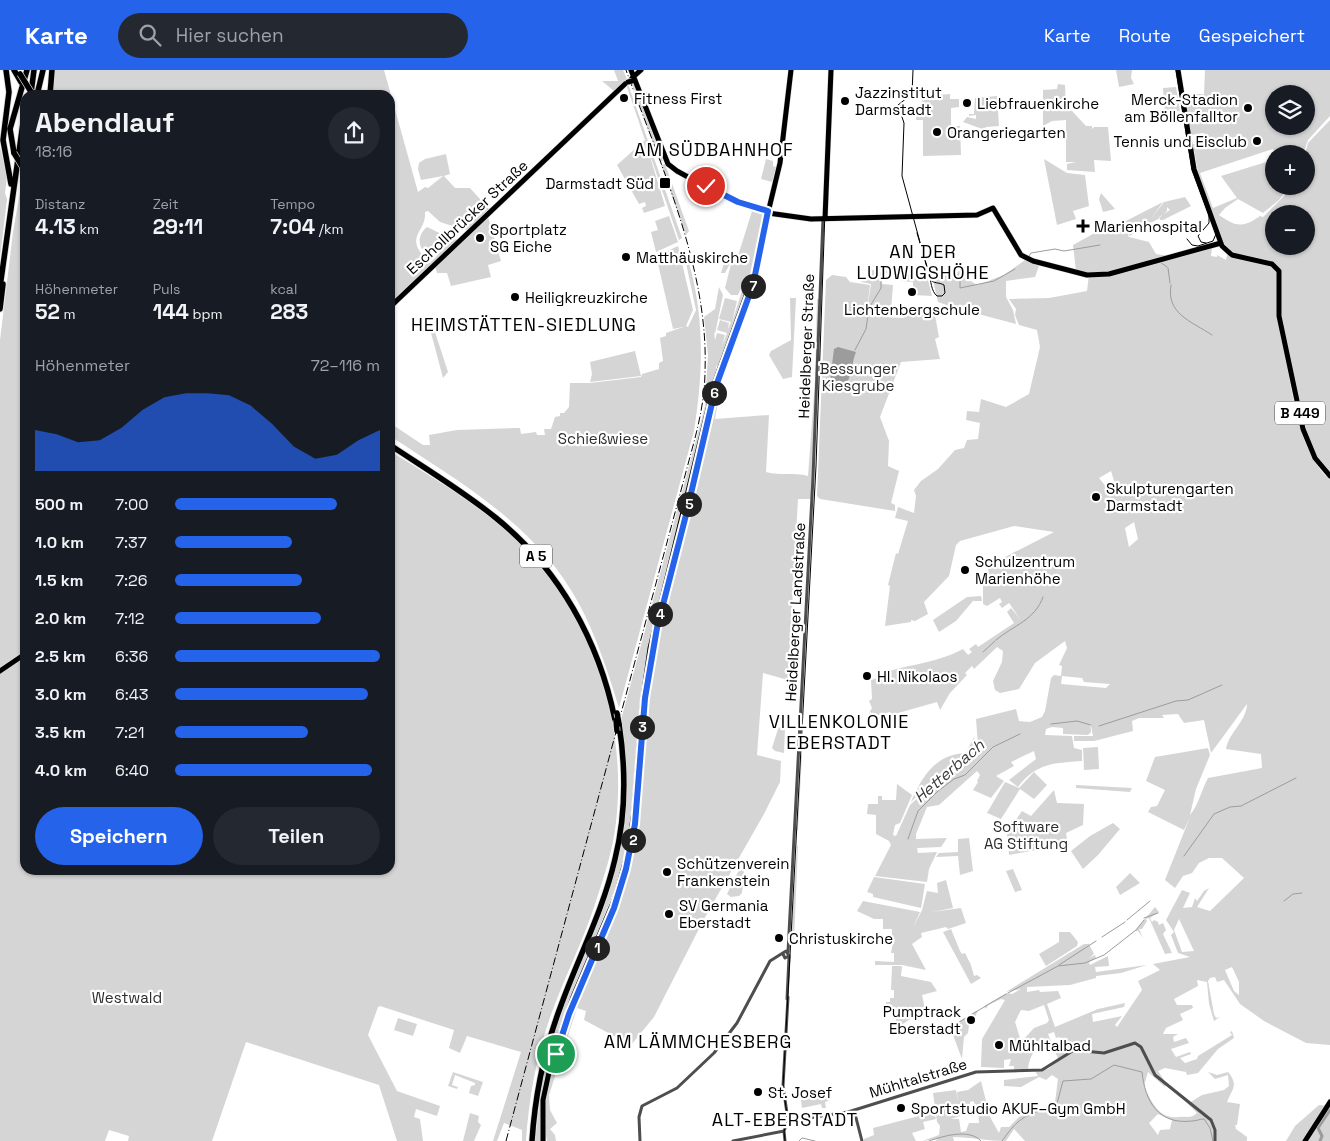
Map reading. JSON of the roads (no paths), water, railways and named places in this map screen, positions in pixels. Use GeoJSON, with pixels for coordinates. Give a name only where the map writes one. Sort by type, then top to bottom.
{"type":"FeatureCollection","features":[{"type":"Feature","properties":{"kind":"highway"},"geometry":{"type":"LineString","coordinates":[[6,70],[9,95],[3,140],[11,175],[12,199]]}},
{"type":"Feature","properties":{"kind":"highway"},"geometry":{"type":"LineString","coordinates":[[30,90],[31,70]]}},
{"type":"Feature","properties":{"kind":"highway"},"geometry":{"type":"LineString","coordinates":[[24,90],[31,70]]}},
{"type":"Feature","properties":{"kind":"highway"},"geometry":{"type":"LineString","coordinates":[[38,90],[43,70]]}},
{"type":"Feature","properties":{"kind":"highway"},"geometry":{"type":"LineString","coordinates":[[50,90],[52,70]]}},
{"type":"Feature","properties":{"kind":"highway"},"geometry":{"type":"LineString","coordinates":[[17,71],[27,90]]}},
{"type":"Feature","properties":{"kind":"highway"},"geometry":{"type":"LineString","coordinates":[[17,71],[27,90]]}},
{"type":"Feature","properties":{"kind":"highway"},"geometry":{"type":"LineString","coordinates":[[20,101],[10,129],[14,153],[20,163]]}},
{"type":"Feature","properties":{"kind":"highway"},"geometry":{"type":"LineString","coordinates":[[0,287],[20,144]]}},
{"type":"Feature","properties":{"kind":"highway"},"geometry":{"type":"LineString","coordinates":[[0,309],[20,165]]}},
{"type":"Feature","properties":{"kind":"highway","name":"A 5"},"geometry":{"type":"LineString","coordinates":[[395,447],[494,516],[546,568],[569,601],[589,638],[605,677],[617,719],[624,778],[622,816],[615,858],[596,915],[546,1040],[535,1090],[530,1141]]}},
{"type":"Feature","properties":{"kind":"highway","name":"A 5"},"geometry":{"type":"LineString","coordinates":[[596,915],[610,869],[618,828],[621,780],[617,719]]}},
{"type":"Feature","properties":{"kind":"main road","name":"Eschollbrücker Straße"},"geometry":{"type":"LineString","coordinates":[[395,302],[641,70]]}},
{"type":"Feature","properties":{"kind":"main road"},"geometry":{"type":"LineString","coordinates":[[544,1141],[543,1100],[553,1054],[567,1012],[612,906],[624,868],[634,817],[643,698],[656,623],[714,384],[750,287],[782,152],[791,70]]}},
{"type":"Feature","properties":{"kind":"main road","name":"Heidelberger Straße"},"geometry":{"type":"LineString","coordinates":[[824,218],[830,70]]}},
{"type":"Feature","properties":{"kind":"main road"},"geometry":{"type":"LineString","coordinates":[[1178,70],[1194,169],[1222,246]]}},
{"type":"Feature","properties":{"kind":"main road"},"geometry":{"type":"LineString","coordinates":[[631,78],[666,159],[674,169],[726,197],[768,212],[791,216],[824,218],[870,218],[964,216],[982,214],[993,208],[1021,256],[1038,263],[1087,275],[1109,274],[1213,244],[1222,246]]}},
{"type":"Feature","properties":{"kind":"main road"},"geometry":{"type":"LineString","coordinates":[[768,212],[811,219],[824,218]]}},
{"type":"Feature","properties":{"kind":"main road","name":"B 449"},"geometry":{"type":"LineString","coordinates":[[1222,246],[1234,256],[1272,264],[1279,271],[1279,316],[1303,429],[1315,458],[1330,476]]}},
{"type":"Feature","properties":{"kind":"main road"},"geometry":{"type":"LineString","coordinates":[[0,671],[20,657]]}},
{"type":"Feature","properties":{"kind":"main road"},"geometry":{"type":"LineString","coordinates":[[1305,1141],[1330,1102]]}},
{"type":"Feature","properties":{"kind":"street","name":"Heidelberger Straße"},"geometry":{"type":"LineString","coordinates":[[814,465],[824,218]]}},
{"type":"Feature","properties":{"kind":"street"},"geometry":{"type":"LineString","coordinates":[[811,219],[820,223],[823,228]]}},
{"type":"Feature","properties":{"kind":"street","name":"Heidelberger Landstraße"},"geometry":{"type":"LineString","coordinates":[[786,955],[790,940],[814,465]]}},
{"type":"Feature","properties":{"kind":"street"},"geometry":{"type":"LineString","coordinates":[[640,1141],[639,1118],[642,1106],[677,1088],[719,1048],[737,1023],[770,961],[776,956],[786,955],[788,962],[784,1082],[788,1121],[784,1131],[786,1141]]}},
{"type":"Feature","properties":{"kind":"street","name":"Mühltalstraße"},"geometry":{"type":"LineString","coordinates":[[788,1121],[832,1116],[962,1076],[988,1070],[1044,1070],[1074,1050],[1104,1053],[1130,1043],[1136,1044],[1142,1049],[1155,1075],[1210,1120],[1214,1127],[1215,1141]]}},
{"type":"Feature","properties":{"kind":"street"},"geometry":{"type":"LineString","coordinates":[[854,1110],[862,1141]]}},
{"type":"Feature","properties":{"kind":"street"},"geometry":{"type":"LineString","coordinates":[[733,1141],[784,1131]]}},
{"type":"Feature","properties":{"kind":"waterway"},"geometry":{"type":"LineString","coordinates":[[1130,235],[1147,223]]}},
{"type":"Feature","properties":{"kind":"waterway"},"geometry":{"type":"LineString","coordinates":[[1029,256],[1031,253],[1055,249],[1064,251],[1100,245]]}},
{"type":"Feature","properties":{"kind":"waterway"},"geometry":{"type":"LineString","coordinates":[[1160,262],[1167,267]]}},
{"type":"Feature","properties":{"kind":"waterway"},"geometry":{"type":"LineString","coordinates":[[1168,268],[1170,283]]}},
{"type":"Feature","properties":{"kind":"waterway"},"geometry":{"type":"LineString","coordinates":[[934,273],[957,274],[960,277],[960,288],[994,281],[1015,269]]}},
{"type":"Feature","properties":{"kind":"waterway"},"geometry":{"type":"LineString","coordinates":[[855,350],[866,329],[869,308],[881,288],[881,272],[901,272],[906,276],[918,276],[926,273]]}},
{"type":"Feature","properties":{"kind":"waterway"},"geometry":{"type":"LineString","coordinates":[[1171,285],[1170,295],[1176,310],[1188,321],[1212,335]]}},
{"type":"Feature","properties":{"kind":"waterway"},"geometry":{"type":"LineString","coordinates":[[996,640],[1029,617],[1043,597]]}},
{"type":"Feature","properties":{"kind":"waterway"},"geometry":{"type":"LineString","coordinates":[[983,652],[995,641]]}},
{"type":"Feature","properties":{"kind":"waterway","name":"Hetterbach"},"geometry":{"type":"LineString","coordinates":[[1099,726],[1176,701],[1188,700],[1222,685]]}},
{"type":"Feature","properties":{"kind":"waterway","name":"Hetterbach"},"geometry":{"type":"LineString","coordinates":[[1051,724],[1077,721],[1091,725]]}},
{"type":"Feature","properties":{"kind":"waterway","name":"Hetterbach"},"geometry":{"type":"LineString","coordinates":[[908,839],[918,811],[938,791],[954,779],[965,775],[993,747],[1020,734]]}},
{"type":"Feature","properties":{"kind":"waterway"},"geometry":{"type":"LineString","coordinates":[[1184,856],[1214,814],[1230,807],[1241,806],[1296,778]]}},
{"type":"Feature","properties":{"kind":"waterway"},"geometry":{"type":"LineString","coordinates":[[743,877],[747,881]]}},
{"type":"Feature","properties":{"kind":"waterway"},"geometry":{"type":"LineString","coordinates":[[1284,901],[1293,894],[1302,893]]}},
{"type":"Feature","properties":{"kind":"waterway"},"geometry":{"type":"LineString","coordinates":[[1127,920],[1150,901]]}},
{"type":"Feature","properties":{"kind":"waterway"},"geometry":{"type":"LineString","coordinates":[[1144,918],[1158,913]]}},
{"type":"Feature","properties":{"kind":"waterway"},"geometry":{"type":"LineString","coordinates":[[1008,993],[1058,966],[1085,963],[1104,955],[1136,930],[1144,920]]}},
{"type":"Feature","properties":{"kind":"waterway"},"geometry":{"type":"LineString","coordinates":[[1102,937],[1125,922]]}},
{"type":"Feature","properties":{"kind":"waterway"},"geometry":{"type":"LineString","coordinates":[[1059,965],[1096,941]]}},
{"type":"Feature","properties":{"kind":"waterway"},"geometry":{"type":"LineString","coordinates":[[969,1016],[1006,994]]}},
{"type":"Feature","properties":{"kind":"waterway"},"geometry":{"type":"LineString","coordinates":[[950,1027],[966,1018]]}},
{"type":"Feature","properties":{"kind":"waterway"},"geometry":{"type":"LineString","coordinates":[[1002,1141],[1015,1125],[1029,1115],[1043,1110],[1055,1111],[1063,1081],[1091,1079],[1114,1065],[1142,1072],[1150,1101],[1162,1115],[1180,1121],[1204,1119],[1210,1128],[1213,1141]]}},
{"type":"Feature","properties":{"kind":"waterway"},"geometry":{"type":"LineString","coordinates":[[1320,1141],[1322,1136],[1318,1128],[1330,1110]]}},
{"type":"Feature","properties":{"kind":"waterway"},"geometry":{"type":"LineString","coordinates":[[929,1141],[956,1134],[970,1135],[981,1141]]}},
{"type":"Feature","properties":{"kind":"waterway"},"geometry":{"type":"LineString","coordinates":[[799,1141],[802,1138],[815,1141]]}},
{"type":"Feature","properties":{"kind":"tram line"},"geometry":{"type":"LineString","coordinates":[[785,1141],[784,1131],[788,1121],[783,1087],[816,466],[830,70]]}},
{"type":"Feature","properties":{"kind":"tram line"},"geometry":{"type":"LineString","coordinates":[[913,70],[912,94],[898,105],[904,123],[902,176],[930,279],[933,282],[944,285],[945,293],[942,296],[937,296],[932,289],[917,233]]}},
{"type":"Feature","properties":{"kind":"tram line"},"geometry":{"type":"LineString","coordinates":[[1176,70],[1192,170],[1216,234],[1213,241],[1198,246],[1192,245],[1187,239]]}},
{"type":"Feature","properties":{"kind":"tram line"},"geometry":{"type":"LineString","coordinates":[[1206,243],[1201,242],[1198,236],[1209,223],[1209,213]]}},
{"type":"Feature","properties":{"kind":"railway"},"geometry":{"type":"LineString","coordinates":[[506,1141],[694,442],[704,389],[704,333],[699,294],[691,256],[667,180],[626,70]]}},
{"type":"Feature","properties":{"kind":"place","name":"Fitness First"},"geometry":{"type":"Point","coordinates":[624,98]}},
{"type":"Feature","properties":{"kind":"place","name":"Jazzinstitut Darmstadt"},"geometry":{"type":"Point","coordinates":[845,101]}},
{"type":"Feature","properties":{"kind":"place","name":"Liebfrauenkirche"},"geometry":{"type":"Point","coordinates":[967,103]}},
{"type":"Feature","properties":{"kind":"place","name":"Merck-Stadion am Böllenfalltor"},"geometry":{"type":"Point","coordinates":[1248,108]}},
{"type":"Feature","properties":{"kind":"place","name":"Orangeriegarten"},"geometry":{"type":"Point","coordinates":[937,132]}},
{"type":"Feature","properties":{"kind":"place","name":"Tennis und Eisclub"},"geometry":{"type":"Point","coordinates":[1257,141]}},
{"type":"Feature","properties":{"kind":"place","name":"Darmstadt Süd"},"geometry":{"type":"Point","coordinates":[665,183]}},
{"type":"Feature","properties":{"kind":"place","name":"Marienhospital"},"geometry":{"type":"Point","coordinates":[1083,226]}},
{"type":"Feature","properties":{"kind":"place","name":"Sportplatz SG Eiche"},"geometry":{"type":"Point","coordinates":[480,238]}},
{"type":"Feature","properties":{"kind":"place","name":"Matthäuskirche"},"geometry":{"type":"Point","coordinates":[626,257]}},
{"type":"Feature","properties":{"kind":"place","name":"Lichtenbergschule"},"geometry":{"type":"Point","coordinates":[912,292]}},
{"type":"Feature","properties":{"kind":"place","name":"Heiligkreuzkirche"},"geometry":{"type":"Point","coordinates":[515,297]}},
{"type":"Feature","properties":{"kind":"place","name":"Skulpturengarten Darmstadt"},"geometry":{"type":"Point","coordinates":[1096,497]}},
{"type":"Feature","properties":{"kind":"place","name":"Schulzentrum Marienhöhe"},"geometry":{"type":"Point","coordinates":[965,570]}},
{"type":"Feature","properties":{"kind":"place","name":"Hl. Nikolaos"},"geometry":{"type":"Point","coordinates":[867,676]}},
{"type":"Feature","properties":{"kind":"place","name":"Schützenverein Frankenstein"},"geometry":{"type":"Point","coordinates":[667,872]}},
{"type":"Feature","properties":{"kind":"place","name":"SV Germania Eberstadt"},"geometry":{"type":"Point","coordinates":[669,914]}},
{"type":"Feature","properties":{"kind":"place","name":"Christuskirche"},"geometry":{"type":"Point","coordinates":[779,938]}},
{"type":"Feature","properties":{"kind":"place","name":"Pumptrack Eberstadt"},"geometry":{"type":"Point","coordinates":[971,1020]}},
{"type":"Feature","properties":{"kind":"place","name":"Mühltalbad"},"geometry":{"type":"Point","coordinates":[999,1045]}},
{"type":"Feature","properties":{"kind":"place","name":"St. Josef"},"geometry":{"type":"Point","coordinates":[758,1092]}},
{"type":"Feature","properties":{"kind":"place","name":"Sportstudio AKUF–Gym GmbH"},"geometry":{"type":"Point","coordinates":[901,1108]}},
{"type":"Feature","properties":{"kind":"district","name":"AM SÜDBAHNHOF"},"geometry":{"type":"Point","coordinates":[714,149]}},
{"type":"Feature","properties":{"kind":"district","name":"AN DER LUDWIGSHÖHE"},"geometry":{"type":"Point","coordinates":[923,261]}},
{"type":"Feature","properties":{"kind":"district","name":"HEIMSTÄTTEN-SIEDLUNG"},"geometry":{"type":"Point","coordinates":[524,324]}},
{"type":"Feature","properties":{"kind":"district","name":"VILLENKOLONIE EBERSTADT"},"geometry":{"type":"Point","coordinates":[839,731]}},
{"type":"Feature","properties":{"kind":"district","name":"AM LÄMMCHESBERG"},"geometry":{"type":"Point","coordinates":[698,1041]}},
{"type":"Feature","properties":{"kind":"district","name":"ALT-EBERSTADT"},"geometry":{"type":"Point","coordinates":[785,1119]}},
{"type":"Feature","properties":{"kind":"park label","name":"Bessunger Kiesgrube"},"geometry":{"type":"Point","coordinates":[858,376]}},
{"type":"Feature","properties":{"kind":"park label","name":"Schießwiese"},"geometry":{"type":"Point","coordinates":[603,438]}},
{"type":"Feature","properties":{"kind":"park label","name":"Software AG Stiftung"},"geometry":{"type":"Point","coordinates":[1026,834]}},
{"type":"Feature","properties":{"kind":"park label","name":"Westwald"},"geometry":{"type":"Point","coordinates":[127,997]}}]}
